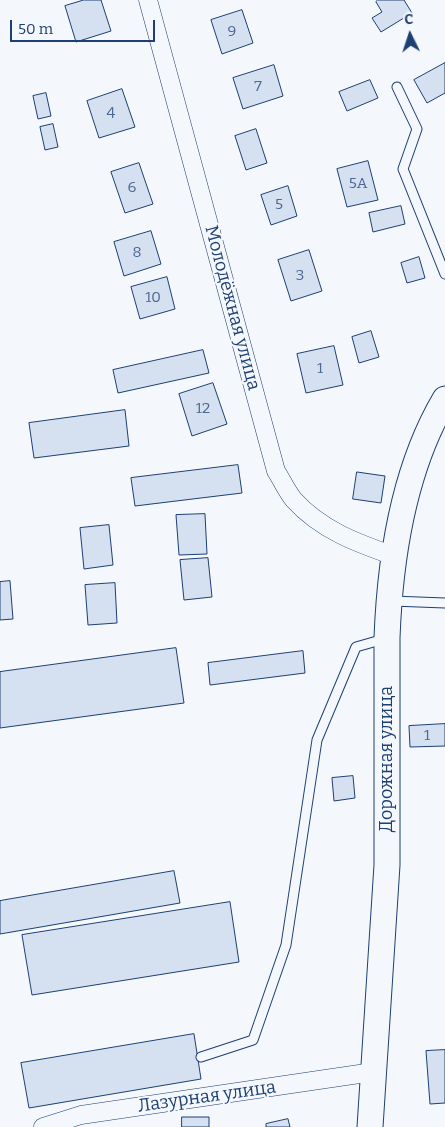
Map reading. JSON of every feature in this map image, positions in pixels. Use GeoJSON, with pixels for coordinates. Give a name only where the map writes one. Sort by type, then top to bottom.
{"type":"FeatureCollection","features":[{"type":"Feature","properties":{"kind":"street","name":"Молодёжная улица"},"geometry":{"type":"LineString","coordinates":[[148,0],[276,471],[294,499],[320,524],[359,544],[394,556]]}},
{"type":"Feature","properties":{"kind":"street","name":"Дорожная улица"},"geometry":{"type":"LineString","coordinates":[[370,1127],[387,865],[387,638],[389,601],[394,556],[408,490],[432,421],[445,399]]}},
{"type":"Feature","properties":{"kind":"street","name":"Лазурная улица"},"geometry":{"type":"LineString","coordinates":[[43,1127],[81,1115],[373,1072]]}},
{"type":"Feature","properties":{"kind":"lane"},"geometry":{"type":"LineString","coordinates":[[397,88],[417,129],[404,169],[445,274]]}},
{"type":"Feature","properties":{"kind":"lane"},"geometry":{"type":"LineString","coordinates":[[389,601],[445,603]]}},
{"type":"Feature","properties":{"kind":"lane"},"geometry":{"type":"LineString","coordinates":[[201,1057],[253,1040],[286,945],[317,740],[356,647],[387,638]]}},
{"type":"Feature","properties":{"kind":"building"},"geometry":{"type":"Polygon","coordinates":[[[84,0],[101,0],[111,31],[76,42],[65,6],[84,0]]]}},
{"type":"Feature","properties":{"kind":"building"},"geometry":{"type":"Polygon","coordinates":[[[378,0],[404,0],[412,13],[381,32],[372,18],[382,12],[376,2],[378,0]]]}},
{"type":"Feature","properties":{"kind":"building"},"geometry":{"type":"Polygon","coordinates":[[[242,10],[253,43],[222,54],[211,20],[242,10]]]}},
{"type":"Feature","properties":{"kind":"building"},"geometry":{"type":"Polygon","coordinates":[[[445,63],[445,93],[427,103],[414,80],[445,63]]]}},
{"type":"Feature","properties":{"kind":"building"},"geometry":{"type":"Polygon","coordinates":[[[274,65],[283,96],[243,109],[233,78],[274,65]]]}},
{"type":"Feature","properties":{"kind":"building"},"geometry":{"type":"Polygon","coordinates":[[[370,80],[378,98],[347,111],[339,92],[370,80]]]}},
{"type":"Feature","properties":{"kind":"building"},"geometry":{"type":"Polygon","coordinates":[[[122,89],[135,127],[99,138],[87,101],[122,89]]]}},
{"type":"Feature","properties":{"kind":"building"},"geometry":{"type":"Polygon","coordinates":[[[46,93],[51,116],[38,119],[33,96],[46,93]]]}},
{"type":"Feature","properties":{"kind":"building"},"geometry":{"type":"Polygon","coordinates":[[[53,124],[58,147],[45,150],[40,127],[53,124]]]}},
{"type":"Feature","properties":{"kind":"building"},"geometry":{"type":"Polygon","coordinates":[[[256,129],[267,163],[246,170],[235,136],[256,129]]]}},
{"type":"Feature","properties":{"kind":"building"},"geometry":{"type":"Polygon","coordinates":[[[368,161],[378,200],[347,207],[337,169],[368,161]]]}},
{"type":"Feature","properties":{"kind":"building"},"geometry":{"type":"Polygon","coordinates":[[[139,163],[153,204],[125,213],[111,172],[139,163]]]}},
{"type":"Feature","properties":{"kind":"building"},"geometry":{"type":"Polygon","coordinates":[[[288,186],[297,216],[271,225],[261,195],[288,186]]]}},
{"type":"Feature","properties":{"kind":"building"},"geometry":{"type":"Polygon","coordinates":[[[401,206],[405,224],[373,232],[369,213],[401,206]]]}},
{"type":"Feature","properties":{"kind":"building"},"geometry":{"type":"Polygon","coordinates":[[[151,231],[161,264],[124,276],[114,242],[151,231]]]}},
{"type":"Feature","properties":{"kind":"building"},"geometry":{"type":"Polygon","coordinates":[[[309,250],[322,291],[291,301],[278,260],[309,250]]]}},
{"type":"Feature","properties":{"kind":"building"},"geometry":{"type":"Polygon","coordinates":[[[419,257],[425,278],[407,283],[401,263],[419,257]]]}},
{"type":"Feature","properties":{"kind":"building"},"geometry":{"type":"Polygon","coordinates":[[[167,277],[175,309],[140,319],[131,287],[167,277]]]}},
{"type":"Feature","properties":{"kind":"building"},"geometry":{"type":"Polygon","coordinates":[[[371,331],[379,357],[359,363],[352,337],[371,331]]]}},
{"type":"Feature","properties":{"kind":"building"},"geometry":{"type":"Polygon","coordinates":[[[334,346],[343,385],[306,393],[297,354],[334,346]]]}},
{"type":"Feature","properties":{"kind":"building"},"geometry":{"type":"Polygon","coordinates":[[[203,350],[209,373],[118,393],[113,370],[203,350]]]}},
{"type":"Feature","properties":{"kind":"building"},"geometry":{"type":"Polygon","coordinates":[[[213,383],[227,424],[192,436],[179,394],[213,383]]]}},
{"type":"Feature","properties":{"kind":"building"},"geometry":{"type":"Polygon","coordinates":[[[125,410],[129,446],[34,458],[29,423],[125,410]]]}},
{"type":"Feature","properties":{"kind":"building"},"geometry":{"type":"Polygon","coordinates":[[[238,465],[242,493],[135,506],[131,478],[238,465]]]}},
{"type":"Feature","properties":{"kind":"building"},"geometry":{"type":"Polygon","coordinates":[[[357,472],[385,476],[381,503],[353,499],[357,472]]]}},
{"type":"Feature","properties":{"kind":"building"},"geometry":{"type":"Polygon","coordinates":[[[205,514],[207,554],[179,555],[176,515],[205,514]]]}},
{"type":"Feature","properties":{"kind":"building"},"geometry":{"type":"Polygon","coordinates":[[[109,525],[113,565],[84,569],[80,528],[109,525]]]}},
{"type":"Feature","properties":{"kind":"building"},"geometry":{"type":"Polygon","coordinates":[[[208,558],[212,597],[184,600],[180,560],[208,558]]]}},
{"type":"Feature","properties":{"kind":"building"},"geometry":{"type":"Polygon","coordinates":[[[10,581],[13,619],[0,620],[0,582],[10,581]]]}},
{"type":"Feature","properties":{"kind":"building"},"geometry":{"type":"Polygon","coordinates":[[[115,583],[117,623],[88,625],[85,585],[115,583]]]}},
{"type":"Feature","properties":{"kind":"building"},"geometry":{"type":"Polygon","coordinates":[[[176,648],[184,703],[0,728],[0,672],[176,648]]]}},
{"type":"Feature","properties":{"kind":"building"},"geometry":{"type":"Polygon","coordinates":[[[303,651],[305,673],[210,685],[208,663],[303,651]]]}},
{"type":"Feature","properties":{"kind":"building"},"geometry":{"type":"Polygon","coordinates":[[[445,724],[445,746],[410,747],[409,726],[445,724]]]}},
{"type":"Feature","properties":{"kind":"building"},"geometry":{"type":"Polygon","coordinates":[[[353,776],[355,798],[334,801],[332,778],[353,776]]]}},
{"type":"Feature","properties":{"kind":"building"},"geometry":{"type":"Polygon","coordinates":[[[174,871],[180,903],[0,934],[0,901],[174,871]]]}},
{"type":"Feature","properties":{"kind":"building"},"geometry":{"type":"Polygon","coordinates":[[[230,902],[239,962],[32,995],[22,935],[230,902]]]}},
{"type":"Feature","properties":{"kind":"building"},"geometry":{"type":"Polygon","coordinates":[[[194,1034],[201,1079],[29,1108],[21,1063],[194,1034]]]}},
{"type":"Feature","properties":{"kind":"building"},"geometry":{"type":"Polygon","coordinates":[[[445,1050],[445,1103],[430,1104],[426,1051],[445,1050]]]}},
{"type":"Feature","properties":{"kind":"building"},"geometry":{"type":"Polygon","coordinates":[[[182,1117],[209,1117],[209,1127],[182,1127],[182,1117]]]}},
{"type":"Feature","properties":{"kind":"building"},"geometry":{"type":"Polygon","coordinates":[[[288,1119],[290,1127],[266,1127],[266,1124],[288,1119]]]}}]}
